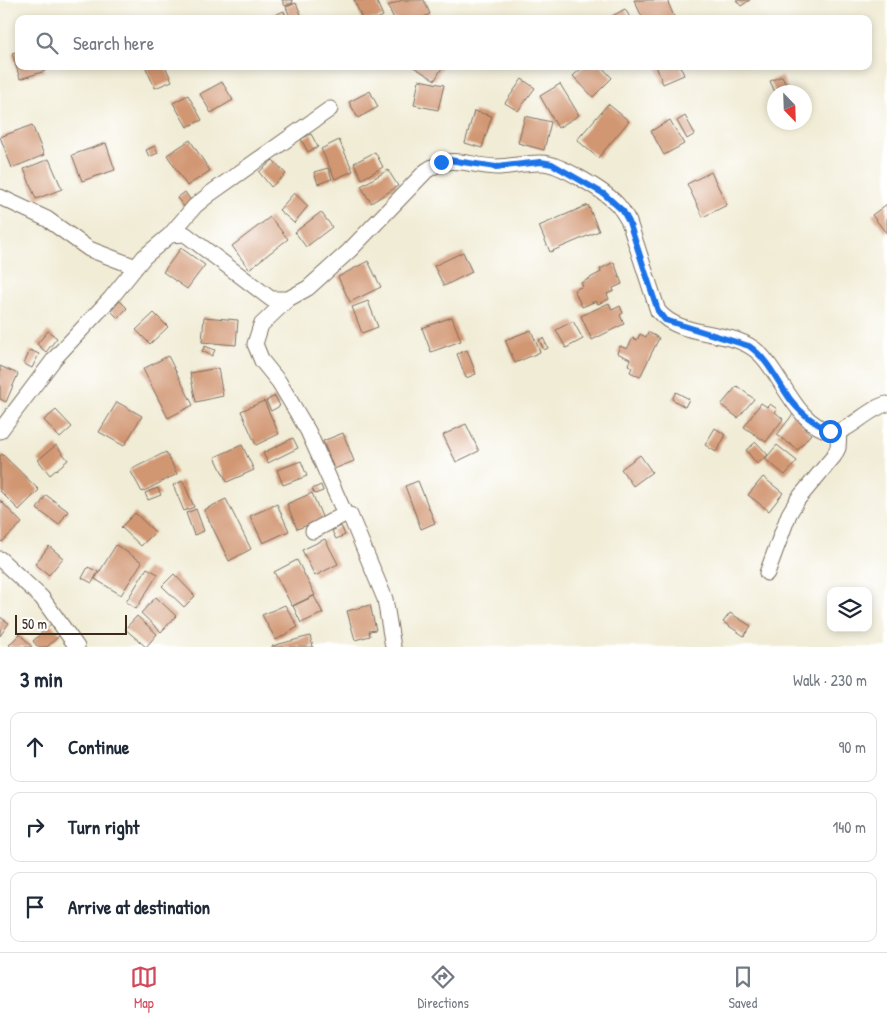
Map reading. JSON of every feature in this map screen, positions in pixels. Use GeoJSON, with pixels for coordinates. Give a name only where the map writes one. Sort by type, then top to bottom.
{"type":"FeatureCollection","features":[{"type":"Feature","properties":{"kind":"street"},"geometry":{"type":"LineString","coordinates":[[0,431],[55,358],[111,298],[136,267],[160,242],[170,235],[195,206],[330,109]]}},
{"type":"Feature","properties":{"kind":"street"},"geometry":{"type":"LineString","coordinates":[[393,647],[385,599],[350,515],[345,514],[308,432],[279,382],[257,352],[256,335],[261,325],[288,299],[308,288],[434,165],[449,160],[496,167],[541,162],[552,164],[604,194],[623,211],[658,311],[665,320],[749,346],[759,353],[791,401],[817,425],[830,431],[839,431],[872,410],[887,404]]}},
{"type":"Feature","properties":{"kind":"street"},"geometry":{"type":"LineString","coordinates":[[0,197],[47,219],[89,248],[136,267]]}},
{"type":"Feature","properties":{"kind":"street"},"geometry":{"type":"LineString","coordinates":[[170,235],[185,234],[271,299],[288,299]]}},
{"type":"Feature","properties":{"kind":"street"},"geometry":{"type":"LineString","coordinates":[[767,573],[789,514],[798,499],[834,456],[838,448],[839,431]]}},
{"type":"Feature","properties":{"kind":"street"},"geometry":{"type":"LineString","coordinates":[[313,531],[345,514]]}},
{"type":"Feature","properties":{"kind":"street"},"geometry":{"type":"LineString","coordinates":[[0,559],[42,598],[77,647]]}},
{"type":"Feature","properties":{"kind":"building"},"geometry":{"type":"Polygon","coordinates":[[[282,0],[292,0],[293,3],[285,6],[282,0]]]}},
{"type":"Feature","properties":{"kind":"building"},"geometry":{"type":"Polygon","coordinates":[[[354,0],[376,0],[383,15],[360,15],[354,0]]]}},
{"type":"Feature","properties":{"kind":"building"},"geometry":{"type":"Polygon","coordinates":[[[402,0],[424,0],[430,14],[392,15],[388,6],[402,0]]]}},
{"type":"Feature","properties":{"kind":"building"},"geometry":{"type":"Polygon","coordinates":[[[634,0],[667,0],[673,15],[641,15],[634,0]]]}},
{"type":"Feature","properties":{"kind":"building"},"geometry":{"type":"Polygon","coordinates":[[[736,0],[750,0],[741,6],[736,0]]]}},
{"type":"Feature","properties":{"kind":"building"},"geometry":{"type":"Polygon","coordinates":[[[296,3],[301,15],[289,15],[286,7],[296,3]]]}},
{"type":"Feature","properties":{"kind":"building"},"geometry":{"type":"Polygon","coordinates":[[[625,9],[629,15],[614,15],[625,9]]]}},
{"type":"Feature","properties":{"kind":"building"},"geometry":{"type":"Polygon","coordinates":[[[284,11],[286,15],[274,15],[284,11]]]}},
{"type":"Feature","properties":{"kind":"building"},"geometry":{"type":"Polygon","coordinates":[[[15,52],[15,63],[12,53],[15,52]]]}},
{"type":"Feature","properties":{"kind":"building"},"geometry":{"type":"Polygon","coordinates":[[[17,70],[45,71],[20,79],[17,70]]]}},
{"type":"Feature","properties":{"kind":"building"},"geometry":{"type":"Polygon","coordinates":[[[147,70],[167,70],[172,81],[155,88],[147,70]]]}},
{"type":"Feature","properties":{"kind":"building"},"geometry":{"type":"Polygon","coordinates":[[[419,70],[441,70],[435,80],[419,70]]]}},
{"type":"Feature","properties":{"kind":"building"},"geometry":{"type":"Polygon","coordinates":[[[580,70],[605,70],[612,78],[593,97],[573,76],[580,70]]]}},
{"type":"Feature","properties":{"kind":"building"},"geometry":{"type":"Polygon","coordinates":[[[658,70],[682,70],[684,75],[663,84],[658,70]]]}},
{"type":"Feature","properties":{"kind":"building"},"geometry":{"type":"Polygon","coordinates":[[[782,76],[786,85],[772,85],[770,81],[782,76]]]}},
{"type":"Feature","properties":{"kind":"building"},"geometry":{"type":"Polygon","coordinates":[[[522,79],[535,88],[518,111],[505,103],[522,79]]]}},
{"type":"Feature","properties":{"kind":"building"},"geometry":{"type":"Polygon","coordinates":[[[419,80],[444,85],[438,110],[414,105],[419,80]]]}},
{"type":"Feature","properties":{"kind":"building"},"geometry":{"type":"Polygon","coordinates":[[[222,82],[233,100],[211,113],[200,94],[222,82]]]}},
{"type":"Feature","properties":{"kind":"building"},"geometry":{"type":"Polygon","coordinates":[[[560,84],[579,115],[558,128],[540,96],[560,84]]]}},
{"type":"Feature","properties":{"kind":"building"},"geometry":{"type":"Polygon","coordinates":[[[370,91],[378,107],[358,118],[349,102],[370,91]]]}},
{"type":"Feature","properties":{"kind":"building"},"geometry":{"type":"Polygon","coordinates":[[[188,95],[202,120],[187,127],[173,103],[188,95]]]}},
{"type":"Feature","properties":{"kind":"building"},"geometry":{"type":"Polygon","coordinates":[[[608,104],[629,121],[598,158],[577,140],[608,104]]]}},
{"type":"Feature","properties":{"kind":"building"},"geometry":{"type":"Polygon","coordinates":[[[474,111],[492,116],[482,148],[465,143],[474,111]]]}},
{"type":"Feature","properties":{"kind":"building"},"geometry":{"type":"Polygon","coordinates":[[[525,116],[551,122],[544,150],[518,143],[525,116]]]}},
{"type":"Feature","properties":{"kind":"building"},"geometry":{"type":"Polygon","coordinates":[[[685,116],[695,134],[687,139],[677,121],[685,116]]]}},
{"type":"Feature","properties":{"kind":"building"},"geometry":{"type":"Polygon","coordinates":[[[670,120],[684,144],[664,155],[651,131],[670,120]]]}},
{"type":"Feature","properties":{"kind":"building"},"geometry":{"type":"Polygon","coordinates":[[[32,125],[44,155],[12,168],[0,137],[32,125]]]}},
{"type":"Feature","properties":{"kind":"building"},"geometry":{"type":"Polygon","coordinates":[[[311,134],[318,147],[308,152],[301,139],[311,134]]]}},
{"type":"Feature","properties":{"kind":"building"},"geometry":{"type":"Polygon","coordinates":[[[190,140],[210,171],[187,186],[167,155],[190,140]]]}},
{"type":"Feature","properties":{"kind":"building"},"geometry":{"type":"Polygon","coordinates":[[[339,140],[353,171],[335,179],[321,149],[339,140]]]}},
{"type":"Feature","properties":{"kind":"building"},"geometry":{"type":"Polygon","coordinates":[[[106,143],[115,170],[82,181],[72,155],[106,143]]]}},
{"type":"Feature","properties":{"kind":"building"},"geometry":{"type":"Polygon","coordinates":[[[155,146],[158,153],[149,157],[146,150],[155,146]]]}},
{"type":"Feature","properties":{"kind":"building"},"geometry":{"type":"Polygon","coordinates":[[[375,152],[383,167],[362,179],[354,163],[375,152]]]}},
{"type":"Feature","properties":{"kind":"building"},"geometry":{"type":"Polygon","coordinates":[[[49,159],[62,189],[36,199],[24,169],[49,159]]]}},
{"type":"Feature","properties":{"kind":"building"},"geometry":{"type":"Polygon","coordinates":[[[273,160],[286,174],[271,187],[259,172],[273,160]]]}},
{"type":"Feature","properties":{"kind":"building"},"geometry":{"type":"Polygon","coordinates":[[[328,168],[332,179],[318,184],[314,172],[328,168]]]}},
{"type":"Feature","properties":{"kind":"building"},"geometry":{"type":"Polygon","coordinates":[[[388,170],[398,186],[371,203],[361,186],[388,170]]]}},
{"type":"Feature","properties":{"kind":"building"},"geometry":{"type":"Polygon","coordinates":[[[711,172],[727,205],[703,217],[687,184],[711,172]]]}},
{"type":"Feature","properties":{"kind":"building"},"geometry":{"type":"Polygon","coordinates":[[[185,192],[192,202],[185,208],[177,198],[185,192]]]}},
{"type":"Feature","properties":{"kind":"building"},"geometry":{"type":"Polygon","coordinates":[[[294,193],[308,206],[294,223],[279,210],[294,193]]]}},
{"type":"Feature","properties":{"kind":"building"},"geometry":{"type":"Polygon","coordinates":[[[887,204],[887,234],[872,215],[887,204]]]}},
{"type":"Feature","properties":{"kind":"building"},"geometry":{"type":"Polygon","coordinates":[[[588,205],[599,231],[550,252],[539,226],[588,205]]]}},
{"type":"Feature","properties":{"kind":"building"},"geometry":{"type":"Polygon","coordinates":[[[321,212],[332,227],[306,247],[295,232],[321,212]]]}},
{"type":"Feature","properties":{"kind":"building"},"geometry":{"type":"Polygon","coordinates":[[[270,217],[288,239],[249,269],[232,246],[270,217]]]}},
{"type":"Feature","properties":{"kind":"building"},"geometry":{"type":"Polygon","coordinates":[[[181,248],[205,265],[187,289],[163,272],[181,248]]]}},
{"type":"Feature","properties":{"kind":"building"},"geometry":{"type":"Polygon","coordinates":[[[463,252],[472,272],[444,286],[434,266],[463,252]]]}},
{"type":"Feature","properties":{"kind":"building"},"geometry":{"type":"Polygon","coordinates":[[[368,261],[381,287],[350,302],[338,277],[368,261]]]}},
{"type":"Feature","properties":{"kind":"building"},"geometry":{"type":"Polygon","coordinates":[[[614,262],[622,284],[613,288],[614,291],[607,294],[609,299],[598,304],[596,301],[582,307],[574,290],[583,286],[581,283],[601,272],[600,269],[614,262]]]}},
{"type":"Feature","properties":{"kind":"building"},"geometry":{"type":"Polygon","coordinates":[[[120,301],[127,308],[118,318],[111,311],[120,301]]]}},
{"type":"Feature","properties":{"kind":"building"},"geometry":{"type":"Polygon","coordinates":[[[368,301],[378,327],[362,333],[352,307],[368,301]]]}},
{"type":"Feature","properties":{"kind":"building"},"geometry":{"type":"Polygon","coordinates":[[[609,303],[612,310],[620,306],[623,313],[620,315],[624,324],[592,340],[581,316],[609,303]]]}},
{"type":"Feature","properties":{"kind":"building"},"geometry":{"type":"Polygon","coordinates":[[[154,313],[168,327],[150,344],[136,330],[154,313]]]}},
{"type":"Feature","properties":{"kind":"building"},"geometry":{"type":"Polygon","coordinates":[[[204,317],[238,320],[236,345],[202,342],[204,317]]]}},
{"type":"Feature","properties":{"kind":"building"},"geometry":{"type":"Polygon","coordinates":[[[452,317],[461,341],[431,352],[422,328],[452,317]]]}},
{"type":"Feature","properties":{"kind":"building"},"geometry":{"type":"Polygon","coordinates":[[[573,321],[583,339],[566,348],[556,330],[573,321]]]}},
{"type":"Feature","properties":{"kind":"building"},"geometry":{"type":"Polygon","coordinates":[[[531,330],[540,352],[515,363],[505,340],[531,330]]]}},
{"type":"Feature","properties":{"kind":"building"},"geometry":{"type":"Polygon","coordinates":[[[48,331],[57,338],[46,352],[37,344],[48,331]]]}},
{"type":"Feature","properties":{"kind":"building"},"geometry":{"type":"Polygon","coordinates":[[[648,332],[659,338],[640,377],[630,372],[632,367],[628,365],[630,359],[617,353],[620,346],[627,349],[633,338],[637,340],[640,334],[646,337],[648,332]]]}},
{"type":"Feature","properties":{"kind":"building"},"geometry":{"type":"Polygon","coordinates":[[[543,338],[548,348],[544,350],[539,340],[543,338]]]}},
{"type":"Feature","properties":{"kind":"building"},"geometry":{"type":"Polygon","coordinates":[[[205,346],[215,350],[212,356],[202,351],[205,346]]]}},
{"type":"Feature","properties":{"kind":"building"},"geometry":{"type":"Polygon","coordinates":[[[30,350],[39,354],[32,368],[24,364],[30,350]]]}},
{"type":"Feature","properties":{"kind":"building"},"geometry":{"type":"Polygon","coordinates":[[[467,350],[476,374],[466,378],[457,354],[467,350]]]}},
{"type":"Feature","properties":{"kind":"building"},"geometry":{"type":"Polygon","coordinates":[[[168,356],[193,405],[168,418],[143,369],[168,356]]]}},
{"type":"Feature","properties":{"kind":"building"},"geometry":{"type":"Polygon","coordinates":[[[0,366],[18,374],[6,402],[0,399],[0,366]]]}},
{"type":"Feature","properties":{"kind":"building"},"geometry":{"type":"Polygon","coordinates":[[[218,368],[223,396],[196,402],[190,373],[218,368]]]}},
{"type":"Feature","properties":{"kind":"building"},"geometry":{"type":"Polygon","coordinates":[[[737,386],[754,399],[738,418],[721,405],[737,386]]]}},
{"type":"Feature","properties":{"kind":"building"},"geometry":{"type":"Polygon","coordinates":[[[676,392],[689,399],[685,407],[672,399],[676,392]]]}},
{"type":"Feature","properties":{"kind":"building"},"geometry":{"type":"Polygon","coordinates":[[[275,396],[280,406],[271,411],[266,401],[275,396]]]}},
{"type":"Feature","properties":{"kind":"building"},"geometry":{"type":"Polygon","coordinates":[[[264,401],[279,434],[256,445],[241,411],[264,401]]]}},
{"type":"Feature","properties":{"kind":"building"},"geometry":{"type":"Polygon","coordinates":[[[117,402],[142,416],[124,446],[99,432],[117,402]]]}},
{"type":"Feature","properties":{"kind":"building"},"geometry":{"type":"Polygon","coordinates":[[[761,403],[767,407],[770,404],[777,409],[775,412],[783,419],[766,442],[744,427],[761,403]]]}},
{"type":"Feature","properties":{"kind":"building"},"geometry":{"type":"Polygon","coordinates":[[[56,410],[72,427],[60,438],[44,420],[56,410]]]}},
{"type":"Feature","properties":{"kind":"building"},"geometry":{"type":"Polygon","coordinates":[[[793,414],[803,421],[801,424],[811,434],[798,450],[777,435],[793,414]]]}},
{"type":"Feature","properties":{"kind":"building"},"geometry":{"type":"Polygon","coordinates":[[[466,424],[479,451],[456,462],[443,435],[466,424]]]}},
{"type":"Feature","properties":{"kind":"building"},"geometry":{"type":"Polygon","coordinates":[[[715,428],[726,435],[716,452],[705,445],[715,428]]]}},
{"type":"Feature","properties":{"kind":"building"},"geometry":{"type":"Polygon","coordinates":[[[343,433],[354,461],[334,469],[323,441],[343,433]]]}},
{"type":"Feature","properties":{"kind":"building"},"geometry":{"type":"Polygon","coordinates":[[[293,438],[298,448],[268,463],[263,453],[293,438]]]}},
{"type":"Feature","properties":{"kind":"building"},"geometry":{"type":"Polygon","coordinates":[[[756,442],[768,455],[757,464],[746,450],[756,442]]]}},
{"type":"Feature","properties":{"kind":"building"},"geometry":{"type":"Polygon","coordinates":[[[56,445],[68,460],[50,475],[38,460],[56,445]]]}},
{"type":"Feature","properties":{"kind":"building"},"geometry":{"type":"Polygon","coordinates":[[[242,445],[254,470],[227,482],[215,457],[242,445]]]}},
{"type":"Feature","properties":{"kind":"building"},"geometry":{"type":"Polygon","coordinates":[[[777,445],[797,461],[785,475],[765,459],[777,445]]]}},
{"type":"Feature","properties":{"kind":"building"},"geometry":{"type":"Polygon","coordinates":[[[166,452],[177,474],[142,492],[130,470],[166,452]]]}},
{"type":"Feature","properties":{"kind":"building"},"geometry":{"type":"Polygon","coordinates":[[[2,454],[39,490],[19,510],[0,491],[0,456],[2,454]]]}},
{"type":"Feature","properties":{"kind":"building"},"geometry":{"type":"Polygon","coordinates":[[[640,455],[652,472],[633,486],[621,469],[640,455]]]}},
{"type":"Feature","properties":{"kind":"building"},"geometry":{"type":"Polygon","coordinates":[[[301,461],[307,476],[283,485],[277,470],[301,461]]]}},
{"type":"Feature","properties":{"kind":"building"},"geometry":{"type":"Polygon","coordinates":[[[763,477],[783,493],[769,511],[748,495],[763,477]]]}},
{"type":"Feature","properties":{"kind":"building"},"geometry":{"type":"Polygon","coordinates":[[[183,481],[194,507],[184,511],[173,485],[183,481]]]}},
{"type":"Feature","properties":{"kind":"building"},"geometry":{"type":"Polygon","coordinates":[[[418,481],[435,523],[421,529],[405,486],[418,481]]]}},
{"type":"Feature","properties":{"kind":"building"},"geometry":{"type":"Polygon","coordinates":[[[321,485],[323,491],[315,494],[312,489],[321,485]]]}},
{"type":"Feature","properties":{"kind":"building"},"geometry":{"type":"Polygon","coordinates":[[[158,488],[161,495],[148,500],[145,493],[158,488]]]}},
{"type":"Feature","properties":{"kind":"building"},"geometry":{"type":"Polygon","coordinates":[[[312,493],[323,519],[297,529],[287,504],[312,493]]]}},
{"type":"Feature","properties":{"kind":"building"},"geometry":{"type":"Polygon","coordinates":[[[46,495],[68,511],[59,525],[37,509],[46,495]]]}},
{"type":"Feature","properties":{"kind":"building"},"geometry":{"type":"Polygon","coordinates":[[[226,499],[251,549],[229,561],[204,510],[226,499]]]}},
{"type":"Feature","properties":{"kind":"building"},"geometry":{"type":"Polygon","coordinates":[[[0,500],[22,523],[2,542],[0,540],[0,500]]]}},
{"type":"Feature","properties":{"kind":"building"},"geometry":{"type":"Polygon","coordinates":[[[277,504],[289,531],[263,543],[250,516],[277,504]]]}},
{"type":"Feature","properties":{"kind":"building"},"geometry":{"type":"Polygon","coordinates":[[[196,509],[204,531],[194,535],[186,513],[196,509]]]}},
{"type":"Feature","properties":{"kind":"building"},"geometry":{"type":"Polygon","coordinates":[[[135,513],[155,532],[141,546],[121,527],[135,513]]]}},
{"type":"Feature","properties":{"kind":"building"},"geometry":{"type":"Polygon","coordinates":[[[341,526],[345,535],[336,539],[332,531],[341,526]]]}},
{"type":"Feature","properties":{"kind":"building"},"geometry":{"type":"Polygon","coordinates":[[[325,539],[338,564],[315,576],[302,550],[325,539]]]}},
{"type":"Feature","properties":{"kind":"building"},"geometry":{"type":"Polygon","coordinates":[[[116,545],[142,562],[121,595],[95,579],[116,545]]]}},
{"type":"Feature","properties":{"kind":"building"},"geometry":{"type":"Polygon","coordinates":[[[49,546],[63,558],[49,575],[35,564],[49,546]]]}},
{"type":"Feature","properties":{"kind":"building"},"geometry":{"type":"Polygon","coordinates":[[[297,560],[315,595],[292,606],[274,572],[297,560]]]}},
{"type":"Feature","properties":{"kind":"building"},"geometry":{"type":"Polygon","coordinates":[[[88,567],[98,572],[92,583],[82,578],[88,567]]]}},
{"type":"Feature","properties":{"kind":"building"},"geometry":{"type":"Polygon","coordinates":[[[147,568],[158,574],[136,609],[126,602],[147,568]]]}},
{"type":"Feature","properties":{"kind":"building"},"geometry":{"type":"Polygon","coordinates":[[[174,574],[195,596],[184,607],[162,586],[174,574]]]}},
{"type":"Feature","properties":{"kind":"building"},"geometry":{"type":"Polygon","coordinates":[[[314,596],[323,613],[301,623],[293,606],[314,596]]]}},
{"type":"Feature","properties":{"kind":"building"},"geometry":{"type":"Polygon","coordinates":[[[156,597],[176,616],[161,632],[141,613],[156,597]]]}},
{"type":"Feature","properties":{"kind":"building"},"geometry":{"type":"Polygon","coordinates":[[[285,605],[298,627],[276,640],[262,615],[285,605]]]}},
{"type":"Feature","properties":{"kind":"building"},"geometry":{"type":"Polygon","coordinates":[[[370,605],[376,630],[369,631],[370,636],[355,640],[347,611],[370,605]]]}},
{"type":"Feature","properties":{"kind":"building"},"geometry":{"type":"Polygon","coordinates":[[[730,613],[751,626],[744,636],[723,622],[730,613]]]}},
{"type":"Feature","properties":{"kind":"building"},"geometry":{"type":"Polygon","coordinates":[[[137,616],[157,634],[146,647],[125,629],[137,616]]]}},
{"type":"Feature","properties":{"kind":"building"},"geometry":{"type":"Polygon","coordinates":[[[0,617],[9,623],[0,636],[0,617]]]}},
{"type":"Feature","properties":{"kind":"building"},"geometry":{"type":"Polygon","coordinates":[[[51,624],[61,634],[47,647],[38,647],[33,641],[51,624]]]}},
{"type":"Feature","properties":{"kind":"building"},"geometry":{"type":"Polygon","coordinates":[[[20,634],[32,647],[12,647],[9,645],[20,634]]]}},
{"type":"Feature","properties":{"kind":"building"},"geometry":{"type":"Polygon","coordinates":[[[310,636],[313,647],[272,647],[272,646],[310,636]]]}},
{"type":"Feature","properties":{"kind":"route"},"geometry":{"type":"LineString","coordinates":[[441,162],[449,160],[496,167],[529,165],[541,162],[552,164],[604,194],[616,203],[629,222],[650,290],[658,311],[665,320],[676,325],[734,339],[749,346],[759,353],[791,401],[817,425],[830,431]]}}]}
